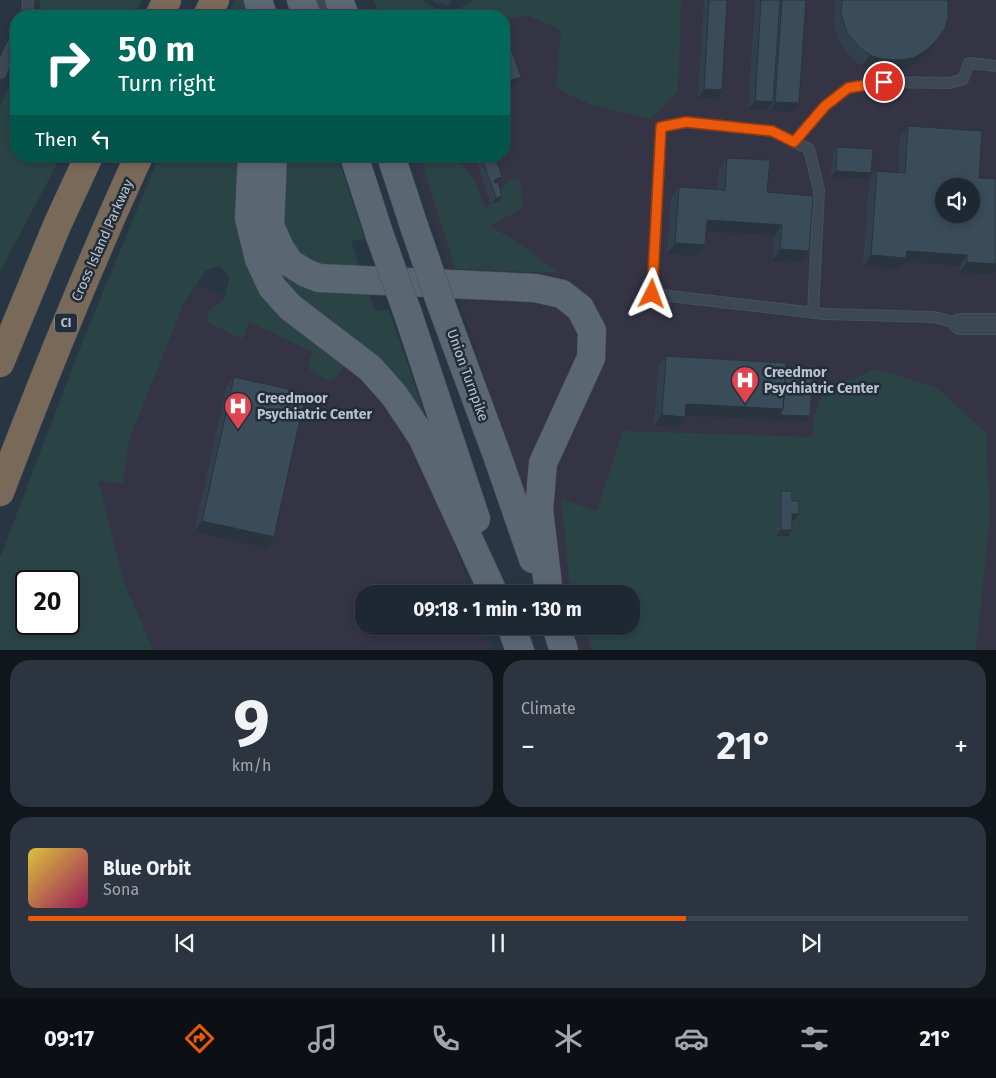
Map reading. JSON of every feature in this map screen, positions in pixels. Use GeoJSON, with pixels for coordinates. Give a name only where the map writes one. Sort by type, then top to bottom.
{"type":"FeatureCollection","features":[{"type":"Feature","properties":{"kind":"highway"},"geometry":{"type":"LineString","coordinates":[[0,325],[38,247],[84,162]]}},
{"type":"Feature","properties":{"kind":"highway"},"geometry":{"type":"LineString","coordinates":[[0,363],[84,162]]}},
{"type":"Feature","properties":{"kind":"highway","name":"Cross Island Parkway"},"geometry":{"type":"LineString","coordinates":[[0,492],[40,384],[95,252],[136,162]]}},
{"type":"Feature","properties":{"kind":"main road"},"geometry":{"type":"LineString","coordinates":[[252,162],[249,218],[258,258],[272,287],[290,307],[370,368],[394,395],[422,437],[490,585]]}},
{"type":"Feature","properties":{"kind":"main road"},"geometry":{"type":"LineString","coordinates":[[272,162],[270,226],[280,248],[290,263],[306,273],[319,278],[536,288],[562,294],[580,308],[592,331],[591,358],[543,463],[539,510],[548,585]]}},
{"type":"Feature","properties":{"kind":"main road"},"geometry":{"type":"LineString","coordinates":[[356,162],[497,585]]}},
{"type":"Feature","properties":{"kind":"main road","name":"Union Turnpike"},"geometry":{"type":"LineString","coordinates":[[393,162],[441,304],[498,458],[541,585]]}},
{"type":"Feature","properties":{"kind":"main road"},"geometry":{"type":"LineString","coordinates":[[559,635],[564,650]]}},
{"type":"Feature","properties":{"kind":"street"},"geometry":{"type":"LineString","coordinates":[[960,324],[996,324]]}},
{"type":"Feature","properties":{"kind":"lane"},"geometry":{"type":"LineString","coordinates":[[0,73],[10,51]]}},
{"type":"Feature","properties":{"kind":"lane"},"geometry":{"type":"LineString","coordinates":[[794,142],[825,106],[848,88],[884,82],[950,83],[963,79],[970,63],[996,66]]}},
{"type":"Feature","properties":{"kind":"lane"},"geometry":{"type":"LineString","coordinates":[[813,313],[819,190],[809,149],[772,131],[686,122],[661,127],[652,294],[813,313],[934,317],[960,324]]}},
{"type":"Feature","properties":{"kind":"shaded area","name":"Creedmor Psychiatric Center"},"geometry":{"type":"Polygon","coordinates":[[[474,0],[996,0],[996,650],[576,650],[570,635],[640,635],[640,585],[554,585],[413,162],[510,162],[510,10],[457,10],[474,0]]]}},
{"type":"Feature","properties":{"kind":"shaded area","name":"Creedmoor Psychiatric Center"},"geometry":{"type":"Polygon","coordinates":[[[178,277],[287,320],[373,386],[430,474],[469,585],[355,585],[355,635],[486,635],[492,650],[7,650],[18,635],[80,635],[80,570],[32,570],[178,277]]]}},
{"type":"Feature","properties":{"kind":"green space"},"geometry":{"type":"Polygon","coordinates":[[[40,0],[142,0],[137,10],[39,10],[40,0]]]}},
{"type":"Feature","properties":{"kind":"green space"},"geometry":{"type":"Polygon","coordinates":[[[235,0],[246,0],[250,10],[230,10],[235,0]]]}},
{"type":"Feature","properties":{"kind":"green space"},"geometry":{"type":"Polygon","coordinates":[[[374,0],[421,0],[439,10],[377,10],[374,0]]]}},
{"type":"Feature","properties":{"kind":"green space"},"geometry":{"type":"Polygon","coordinates":[[[474,0],[681,0],[678,91],[651,119],[589,104],[556,88],[561,30],[527,15],[510,19],[510,10],[457,10],[474,0]]]}},
{"type":"Feature","properties":{"kind":"green space"},"geometry":{"type":"Polygon","coordinates":[[[10,85],[10,162],[58,162],[0,272],[0,106],[10,85]]]}},
{"type":"Feature","properties":{"kind":"green space"},"geometry":{"type":"Polygon","coordinates":[[[157,162],[243,162],[239,227],[345,364],[343,369],[332,380],[325,379],[309,369],[308,363],[313,352],[249,322],[242,339],[207,322],[208,311],[224,301],[229,278],[220,266],[206,270],[183,305],[128,443],[123,484],[98,481],[124,582],[153,650],[0,650],[0,558],[78,353],[157,162]]]}},
{"type":"Feature","properties":{"kind":"green space"},"geometry":{"type":"Polygon","coordinates":[[[283,162],[339,162],[365,239],[351,241],[360,268],[331,268],[309,260],[291,242],[280,216],[283,162]]]}},
{"type":"Feature","properties":{"kind":"green space"},"geometry":{"type":"Polygon","coordinates":[[[422,162],[460,162],[473,178],[486,209],[508,180],[520,179],[523,208],[489,226],[512,239],[560,273],[455,269],[422,162]]]}},
{"type":"Feature","properties":{"kind":"green space"},"geometry":{"type":"Polygon","coordinates":[[[271,263],[368,290],[375,311],[389,310],[426,419],[294,292],[271,263]]]}},
{"type":"Feature","properties":{"kind":"green space"},"geometry":{"type":"Polygon","coordinates":[[[876,369],[937,388],[986,433],[990,517],[975,650],[592,650],[586,635],[640,635],[640,585],[570,585],[561,499],[597,511],[623,431],[812,437],[814,417],[824,390],[876,369]]]}},
{"type":"Feature","properties":{"kind":"building"},"geometry":{"type":"Polygon","coordinates":[[[709,0],[727,0],[722,90],[704,89],[709,0]]]}},
{"type":"Feature","properties":{"kind":"building"},"geometry":{"type":"Polygon","coordinates":[[[761,0],[780,0],[773,102],[755,101],[761,0]]]}},
{"type":"Feature","properties":{"kind":"building"},"geometry":{"type":"Polygon","coordinates":[[[782,0],[806,0],[799,103],[775,102],[782,0]]]}},
{"type":"Feature","properties":{"kind":"building"},"geometry":{"type":"Polygon","coordinates":[[[842,0],[948,0],[948,18],[945,28],[937,40],[924,52],[913,58],[901,60],[882,59],[870,55],[860,48],[847,33],[841,14],[842,0]]]}},
{"type":"Feature","properties":{"kind":"building"},"geometry":{"type":"Polygon","coordinates":[[[510,45],[521,77],[510,81],[510,45]]]}},
{"type":"Feature","properties":{"kind":"building"},"geometry":{"type":"Polygon","coordinates":[[[908,126],[982,131],[979,178],[935,178],[935,223],[980,223],[980,178],[996,179],[996,264],[967,262],[967,255],[907,251],[906,258],[871,255],[877,171],[905,173],[908,126]]]}},
{"type":"Feature","properties":{"kind":"building"},"geometry":{"type":"Polygon","coordinates":[[[837,147],[873,149],[871,173],[836,171],[837,147]]]}},
{"type":"Feature","properties":{"kind":"building"},"geometry":{"type":"Polygon","coordinates":[[[727,158],[770,160],[767,192],[813,196],[809,251],[780,249],[782,225],[707,220],[705,245],[675,243],[679,187],[725,190],[727,158]]]}},
{"type":"Feature","properties":{"kind":"building"},"geometry":{"type":"Polygon","coordinates":[[[483,162],[497,162],[502,177],[494,180],[495,183],[498,182],[502,196],[496,198],[483,162]]]}},
{"type":"Feature","properties":{"kind":"building"},"geometry":{"type":"Polygon","coordinates":[[[666,356],[786,363],[783,409],[686,404],[685,417],[662,415],[666,356]]]}},
{"type":"Feature","properties":{"kind":"building"},"geometry":{"type":"Polygon","coordinates":[[[786,369],[813,370],[810,416],[780,415],[783,409],[786,369]]]}},
{"type":"Feature","properties":{"kind":"building"},"geometry":{"type":"Polygon","coordinates":[[[234,377],[306,393],[274,537],[202,521],[234,377]]]}},
{"type":"Feature","properties":{"kind":"building"},"geometry":{"type":"Polygon","coordinates":[[[781,491],[792,491],[792,501],[799,501],[799,514],[792,514],[792,530],[781,530],[781,491]]]}},
{"type":"Feature","properties":{"kind":"place","name":"Creedmor Psychiatric Center"},"geometry":{"type":"Point","coordinates":[745,404]}},
{"type":"Feature","properties":{"kind":"place","name":"Creedmoor Psychiatric Center"},"geometry":{"type":"Point","coordinates":[238,430]}},
{"type":"Feature","properties":{"kind":"route"},"geometry":{"type":"LineString","coordinates":[[652,294],[661,127],[686,122],[772,131],[794,142],[825,106],[848,88],[884,82]]}}]}
